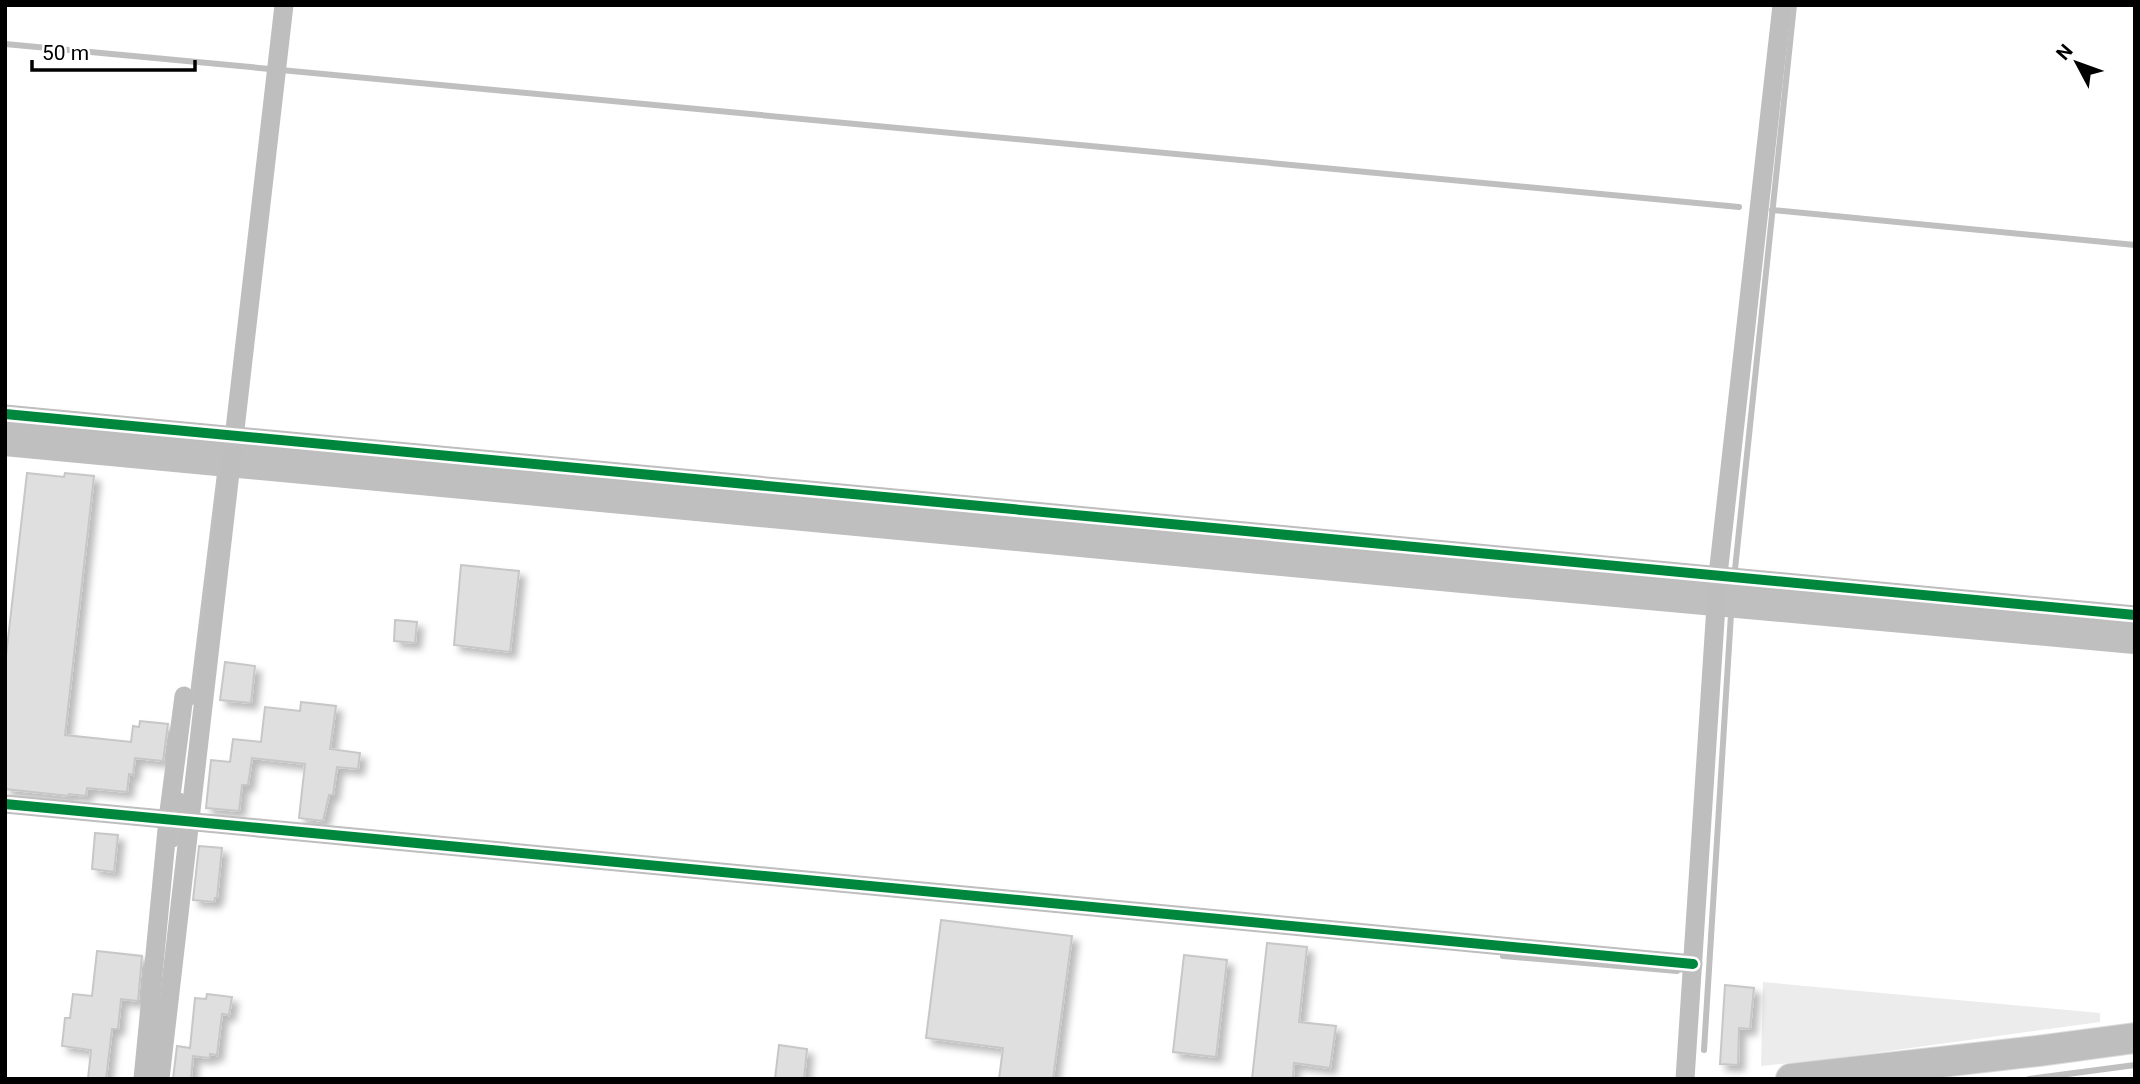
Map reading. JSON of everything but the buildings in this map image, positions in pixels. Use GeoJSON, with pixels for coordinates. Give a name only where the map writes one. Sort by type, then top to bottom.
{"type":"FeatureCollection","features":[{"type":"Feature","properties":{"kind":"main road"},"geometry":{"type":"LineString","coordinates":[[1791,1079],[2135,1038]]}},
{"type":"Feature","properties":{"kind":"street"},"geometry":{"type":"LineString","coordinates":[[143,1079],[189,734],[234,440],[284,5]]}},
{"type":"Feature","properties":{"kind":"street"},"geometry":{"type":"LineString","coordinates":[[1685,1079],[1716,612],[1726,578],[1782,5]]}},
{"type":"Feature","properties":{"kind":"street"},"geometry":{"type":"LineString","coordinates":[[5,414],[234,440],[543,465],[2135,615]]}},
{"type":"Feature","properties":{"kind":"street"},"geometry":{"type":"LineString","coordinates":[[184,696],[189,734]]}},
{"type":"Feature","properties":{"kind":"street"},"geometry":{"type":"LineString","coordinates":[[5,804],[1693,964]]}},
{"type":"Feature","properties":{"kind":"street"},"geometry":{"type":"LineString","coordinates":[[160,1079],[178,820]]}},
{"type":"Feature","properties":{"kind":"shaded area"},"geometry":{"type":"Polygon","coordinates":[[[1763,982],[2100,1013],[2100,1022],[1761,1066],[1763,982]]]}},
{"type":"Feature","properties":{"kind":"waterway"},"geometry":{"type":"LineString","coordinates":[[1704,1050],[1732,598],[1794,5]]}},
{"type":"Feature","properties":{"kind":"waterway"},"geometry":{"type":"LineString","coordinates":[[5,44],[1739,207]]}},
{"type":"Feature","properties":{"kind":"waterway"},"geometry":{"type":"LineString","coordinates":[[1772,210],[2135,245]]}},
{"type":"Feature","properties":{"kind":"waterway"},"geometry":{"type":"LineString","coordinates":[[5,437],[2135,635]]}},
{"type":"Feature","properties":{"kind":"waterway"},"geometry":{"type":"LineString","coordinates":[[192,702],[222,457]]}},
{"type":"Feature","properties":{"kind":"waterway"},"geometry":{"type":"LineString","coordinates":[[175,844],[181,796]]}},
{"type":"Feature","properties":{"kind":"waterway"},"geometry":{"type":"LineString","coordinates":[[1503,956],[1677,971]]}},
{"type":"Feature","properties":{"kind":"waterway"},"geometry":{"type":"LineString","coordinates":[[2029,1079],[2135,1065]]}},
{"type":"Feature","properties":{"kind":"cycle path"},"geometry":{"type":"LineString","coordinates":[[5,414],[2135,615]]}},
{"type":"Feature","properties":{"kind":"cycle path"},"geometry":{"type":"LineString","coordinates":[[5,804],[1693,964]]}}]}
